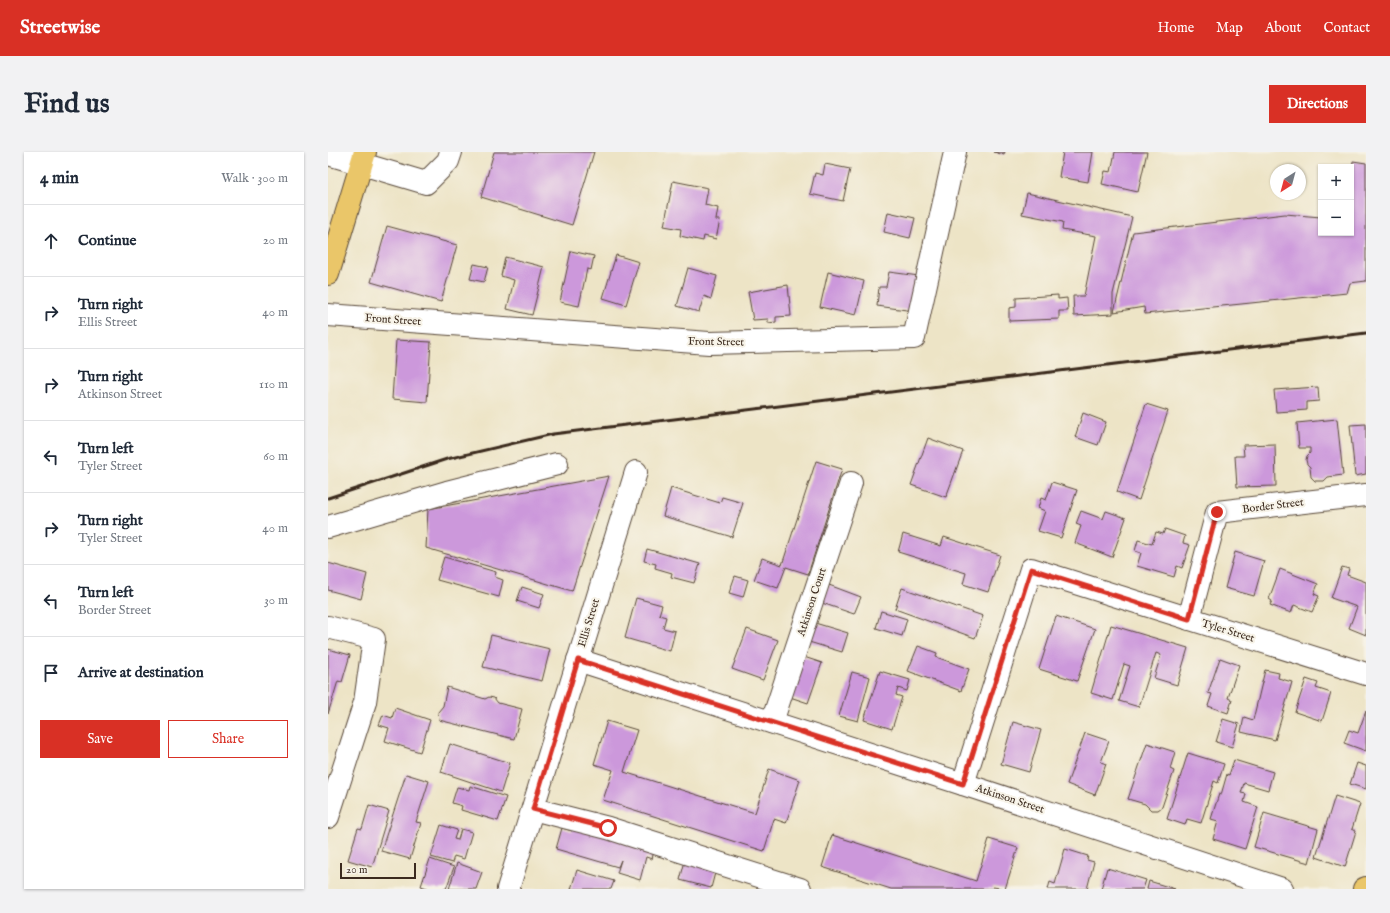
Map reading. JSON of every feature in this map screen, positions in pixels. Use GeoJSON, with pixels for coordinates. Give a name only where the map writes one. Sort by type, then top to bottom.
{"type":"FeatureCollection","features":[{"type":"Feature","properties":{"kind":"main road"},"geometry":{"type":"LineString","coordinates":[[328,274],[364,158]]}},
{"type":"Feature","properties":{"kind":"street"},"geometry":{"type":"LineString","coordinates":[[328,154],[364,158],[426,183],[448,161],[451,152]]}},
{"type":"Feature","properties":{"kind":"street","name":"Front Street"},"geometry":{"type":"LineString","coordinates":[[328,315],[709,343],[914,338],[955,152]]}},
{"type":"Feature","properties":{"kind":"street"},"geometry":{"type":"LineString","coordinates":[[328,527],[440,494],[558,464]]}},
{"type":"Feature","properties":{"kind":"street","name":"Ellis Street"},"geometry":{"type":"LineString","coordinates":[[508,889],[636,472]]}},
{"type":"Feature","properties":{"kind":"street","name":"Atkinson Court"},"geometry":{"type":"LineString","coordinates":[[772,722],[852,483]]}},
{"type":"Feature","properties":{"kind":"street","name":"Border Street"},"geometry":{"type":"LineString","coordinates":[[1189,619],[1217,512],[1366,495]]}},
{"type":"Feature","properties":{"kind":"street","name":"Tyler Street"},"geometry":{"type":"LineString","coordinates":[[963,784],[1031,569],[1366,674]]}},
{"type":"Feature","properties":{"kind":"street"},"geometry":{"type":"LineString","coordinates":[[328,627],[374,639],[365,702],[328,817]]}},
{"type":"Feature","properties":{"kind":"street","name":"Atkinson Street"},"geometry":{"type":"LineString","coordinates":[[578,660],[1282,889]]}},
{"type":"Feature","properties":{"kind":"street"},"geometry":{"type":"LineString","coordinates":[[533,809],[608,828],[800,889]]}},
{"type":"Feature","properties":{"kind":"building"},"geometry":{"type":"Polygon","coordinates":[[[494,152],[594,152],[572,225],[481,197],[494,152]]]}},
{"type":"Feature","properties":{"kind":"building"},"geometry":{"type":"Polygon","coordinates":[[[994,152],[1005,152],[1004,155],[994,152]]]}},
{"type":"Feature","properties":{"kind":"building"},"geometry":{"type":"Polygon","coordinates":[[[1063,152],[1093,152],[1088,182],[1059,177],[1063,152]]]}},
{"type":"Feature","properties":{"kind":"building"},"geometry":{"type":"Polygon","coordinates":[[[1115,152],[1147,152],[1138,192],[1102,184],[1105,171],[1111,172],[1115,152]]]}},
{"type":"Feature","properties":{"kind":"building"},"geometry":{"type":"Polygon","coordinates":[[[1353,161],[1366,163],[1366,281],[1350,283],[1347,293],[1145,314],[1144,307],[1114,312],[1133,232],[1285,214],[1318,217],[1318,236],[1354,236],[1354,164],[1353,164],[1353,161]]]}},
{"type":"Feature","properties":{"kind":"building"},"geometry":{"type":"Polygon","coordinates":[[[825,164],[850,169],[843,201],[810,194],[815,173],[823,175],[825,164]]]}},
{"type":"Feature","properties":{"kind":"building"},"geometry":{"type":"Polygon","coordinates":[[[673,181],[708,188],[705,205],[718,208],[716,220],[720,220],[716,239],[704,236],[703,241],[680,236],[681,229],[664,226],[673,181]]]}},
{"type":"Feature","properties":{"kind":"building"},"geometry":{"type":"Polygon","coordinates":[[[1027,193],[1132,217],[1113,294],[1113,314],[1074,316],[1073,296],[1084,296],[1096,236],[1062,230],[1063,222],[1022,214],[1027,193]]]}},
{"type":"Feature","properties":{"kind":"building"},"geometry":{"type":"Polygon","coordinates":[[[888,212],[915,218],[910,238],[884,232],[888,212]]]}},
{"type":"Feature","properties":{"kind":"building"},"geometry":{"type":"Polygon","coordinates":[[[387,226],[457,245],[441,302],[371,282],[387,226]]]}},
{"type":"Feature","properties":{"kind":"building"},"geometry":{"type":"Polygon","coordinates":[[[571,251],[594,256],[591,270],[587,269],[579,306],[560,302],[571,251]]]}},
{"type":"Feature","properties":{"kind":"building"},"geometry":{"type":"Polygon","coordinates":[[[616,255],[639,262],[626,305],[603,298],[616,255]]]}},
{"type":"Feature","properties":{"kind":"building"},"geometry":{"type":"Polygon","coordinates":[[[505,257],[544,267],[532,315],[507,309],[514,280],[501,276],[505,257]]]}},
{"type":"Feature","properties":{"kind":"building"},"geometry":{"type":"Polygon","coordinates":[[[474,264],[488,267],[484,282],[470,279],[474,264]]]}},
{"type":"Feature","properties":{"kind":"building"},"geometry":{"type":"Polygon","coordinates":[[[688,268],[717,276],[711,299],[704,296],[699,312],[677,306],[688,268]]]}},
{"type":"Feature","properties":{"kind":"building"},"geometry":{"type":"Polygon","coordinates":[[[828,272],[864,281],[856,315],[820,307],[828,272]]]}},
{"type":"Feature","properties":{"kind":"building"},"geometry":{"type":"Polygon","coordinates":[[[889,272],[919,276],[914,311],[877,306],[879,287],[886,287],[889,272]]]}},
{"type":"Feature","properties":{"kind":"building"},"geometry":{"type":"Polygon","coordinates":[[[788,285],[791,316],[776,317],[776,322],[768,323],[768,319],[753,320],[748,292],[788,285]]]}},
{"type":"Feature","properties":{"kind":"building"},"geometry":{"type":"Polygon","coordinates":[[[1058,295],[1058,299],[1067,298],[1068,311],[1059,311],[1059,319],[1009,321],[1009,308],[1016,307],[1016,298],[1058,295]]]}},
{"type":"Feature","properties":{"kind":"building"},"geometry":{"type":"Polygon","coordinates":[[[396,340],[431,342],[427,402],[392,399],[396,340]]]}},
{"type":"Feature","properties":{"kind":"building"},"geometry":{"type":"Polygon","coordinates":[[[1318,387],[1319,401],[1307,402],[1307,410],[1276,412],[1274,390],[1318,387]]]}},
{"type":"Feature","properties":{"kind":"building"},"geometry":{"type":"Polygon","coordinates":[[[1146,404],[1168,411],[1139,500],[1117,492],[1146,404]]]}},
{"type":"Feature","properties":{"kind":"building"},"geometry":{"type":"Polygon","coordinates":[[[1083,413],[1106,422],[1098,445],[1075,437],[1083,413]]]}},
{"type":"Feature","properties":{"kind":"building"},"geometry":{"type":"Polygon","coordinates":[[[1337,419],[1343,475],[1328,477],[1324,481],[1315,481],[1311,477],[1310,467],[1306,460],[1310,453],[1310,448],[1299,448],[1297,423],[1337,419]]]}},
{"type":"Feature","properties":{"kind":"building"},"geometry":{"type":"Polygon","coordinates":[[[1366,424],[1366,474],[1355,476],[1350,425],[1366,424]]]}},
{"type":"Feature","properties":{"kind":"building"},"geometry":{"type":"Polygon","coordinates":[[[928,438],[963,451],[946,497],[911,485],[928,438]]]}},
{"type":"Feature","properties":{"kind":"building"},"geometry":{"type":"Polygon","coordinates":[[[1275,444],[1276,486],[1237,487],[1235,456],[1244,456],[1243,445],[1275,444]]]}},
{"type":"Feature","properties":{"kind":"building"},"geometry":{"type":"Polygon","coordinates":[[[816,461],[842,469],[808,574],[786,567],[778,588],[754,580],[762,558],[782,565],[816,461]]]}},
{"type":"Feature","properties":{"kind":"building"},"geometry":{"type":"Polygon","coordinates":[[[609,476],[572,591],[426,548],[428,509],[609,476]]]}},
{"type":"Feature","properties":{"kind":"building"},"geometry":{"type":"Polygon","coordinates":[[[1052,482],[1077,490],[1061,538],[1038,531],[1045,511],[1038,508],[1041,498],[1046,500],[1052,482]]]}},
{"type":"Feature","properties":{"kind":"building"},"geometry":{"type":"Polygon","coordinates":[[[671,488],[720,503],[722,497],[743,503],[732,537],[663,516],[671,488]]]}},
{"type":"Feature","properties":{"kind":"building"},"geometry":{"type":"Polygon","coordinates":[[[1081,511],[1103,519],[1106,511],[1126,518],[1112,557],[1075,543],[1081,526],[1076,524],[1081,511]]]}},
{"type":"Feature","properties":{"kind":"building"},"geometry":{"type":"Polygon","coordinates":[[[1165,529],[1185,536],[1183,543],[1190,545],[1182,568],[1177,566],[1174,577],[1137,566],[1141,553],[1135,551],[1138,540],[1152,544],[1156,532],[1163,534],[1165,529]]]}},
{"type":"Feature","properties":{"kind":"building"},"geometry":{"type":"Polygon","coordinates":[[[903,534],[941,546],[944,537],[1000,555],[988,592],[963,584],[966,573],[898,552],[903,534]]]}},
{"type":"Feature","properties":{"kind":"building"},"geometry":{"type":"Polygon","coordinates":[[[647,549],[700,564],[694,583],[671,577],[672,573],[655,568],[656,564],[644,561],[647,549]]]}},
{"type":"Feature","properties":{"kind":"building"},"geometry":{"type":"Polygon","coordinates":[[[1235,552],[1264,561],[1254,596],[1225,588],[1235,552]]]}},
{"type":"Feature","properties":{"kind":"building"},"geometry":{"type":"Polygon","coordinates":[[[444,557],[496,572],[495,577],[503,580],[499,597],[437,580],[444,557]]]}},
{"type":"Feature","properties":{"kind":"building"},"geometry":{"type":"Polygon","coordinates":[[[328,563],[367,574],[361,599],[328,590],[328,563]]]}},
{"type":"Feature","properties":{"kind":"building"},"geometry":{"type":"Polygon","coordinates":[[[1342,567],[1349,569],[1347,575],[1366,582],[1366,635],[1349,628],[1357,607],[1331,598],[1342,567]]]}},
{"type":"Feature","properties":{"kind":"building"},"geometry":{"type":"Polygon","coordinates":[[[1280,569],[1318,584],[1314,594],[1319,596],[1312,612],[1294,605],[1291,613],[1270,605],[1272,601],[1269,599],[1280,569]]]}},
{"type":"Feature","properties":{"kind":"building"},"geometry":{"type":"Polygon","coordinates":[[[735,576],[748,580],[743,597],[729,593],[735,576]]]}},
{"type":"Feature","properties":{"kind":"building"},"geometry":{"type":"Polygon","coordinates":[[[829,585],[861,597],[854,614],[822,603],[829,585]]]}},
{"type":"Feature","properties":{"kind":"building"},"geometry":{"type":"Polygon","coordinates":[[[522,587],[544,594],[539,608],[517,601],[522,587]]]}},
{"type":"Feature","properties":{"kind":"building"},"geometry":{"type":"Polygon","coordinates":[[[902,588],[983,616],[975,638],[895,609],[902,588]]]}},
{"type":"Feature","properties":{"kind":"building"},"geometry":{"type":"Polygon","coordinates":[[[636,598],[662,605],[659,615],[666,617],[663,628],[675,631],[670,651],[625,638],[636,598]]]}},
{"type":"Feature","properties":{"kind":"building"},"geometry":{"type":"Polygon","coordinates":[[[881,611],[907,619],[902,636],[876,628],[881,611]]]}},
{"type":"Feature","properties":{"kind":"building"},"geometry":{"type":"Polygon","coordinates":[[[1056,616],[1095,629],[1077,681],[1039,669],[1056,616]]]}},
{"type":"Feature","properties":{"kind":"building"},"geometry":{"type":"Polygon","coordinates":[[[815,623],[848,633],[842,652],[809,642],[815,623]]]}},
{"type":"Feature","properties":{"kind":"building"},"geometry":{"type":"Polygon","coordinates":[[[1111,625],[1188,648],[1177,685],[1154,678],[1161,655],[1156,653],[1139,707],[1119,701],[1130,666],[1124,664],[1113,700],[1091,693],[1111,625]]]}},
{"type":"Feature","properties":{"kind":"building"},"geometry":{"type":"Polygon","coordinates":[[[747,629],[778,640],[763,680],[732,669],[747,629]]]}},
{"type":"Feature","properties":{"kind":"building"},"geometry":{"type":"Polygon","coordinates":[[[491,635],[550,649],[542,681],[483,667],[491,635]]]}},
{"type":"Feature","properties":{"kind":"building"},"geometry":{"type":"Polygon","coordinates":[[[918,646],[937,653],[936,657],[969,669],[961,691],[908,671],[918,646]]]}},
{"type":"Feature","properties":{"kind":"building"},"geometry":{"type":"Polygon","coordinates":[[[328,649],[350,655],[342,682],[338,681],[328,714],[328,649]]]}},
{"type":"Feature","properties":{"kind":"building"},"geometry":{"type":"Polygon","coordinates":[[[798,655],[822,663],[808,703],[784,695],[798,655]]]}},
{"type":"Feature","properties":{"kind":"building"},"geometry":{"type":"Polygon","coordinates":[[[1220,658],[1239,665],[1228,698],[1232,700],[1228,713],[1208,706],[1212,694],[1208,693],[1220,658]]]}},
{"type":"Feature","properties":{"kind":"building"},"geometry":{"type":"Polygon","coordinates":[[[1265,670],[1279,673],[1278,678],[1292,682],[1275,740],[1241,732],[1244,717],[1253,720],[1265,670]]]}},
{"type":"Feature","properties":{"kind":"building"},"geometry":{"type":"Polygon","coordinates":[[[880,671],[910,680],[907,691],[898,688],[896,695],[902,697],[892,729],[864,720],[880,671]]]}},
{"type":"Feature","properties":{"kind":"building"},"geometry":{"type":"Polygon","coordinates":[[[852,672],[870,677],[858,721],[839,716],[852,672]]]}},
{"type":"Feature","properties":{"kind":"building"},"geometry":{"type":"Polygon","coordinates":[[[1306,679],[1318,683],[1316,688],[1331,693],[1322,721],[1295,712],[1306,679]]]}},
{"type":"Feature","properties":{"kind":"building"},"geometry":{"type":"Polygon","coordinates":[[[447,687],[485,699],[489,697],[494,698],[498,703],[522,709],[514,739],[439,720],[438,712],[443,706],[447,687]]]}},
{"type":"Feature","properties":{"kind":"building"},"geometry":{"type":"Polygon","coordinates":[[[395,708],[430,720],[420,752],[385,741],[389,728],[379,725],[383,715],[392,718],[395,708]]]}},
{"type":"Feature","properties":{"kind":"building"},"geometry":{"type":"Polygon","coordinates":[[[1366,711],[1366,751],[1344,743],[1349,730],[1358,733],[1366,711]]]}},
{"type":"Feature","properties":{"kind":"building"},"geometry":{"type":"Polygon","coordinates":[[[1223,719],[1239,724],[1232,747],[1216,742],[1223,719]]]}},
{"type":"Feature","properties":{"kind":"building"},"geometry":{"type":"Polygon","coordinates":[[[607,721],[637,730],[624,772],[755,813],[769,769],[800,780],[786,823],[774,819],[764,851],[603,800],[613,770],[594,764],[607,721]]]}},
{"type":"Feature","properties":{"kind":"building"},"geometry":{"type":"Polygon","coordinates":[[[1013,722],[1041,730],[1029,772],[1001,764],[1013,722]]]}},
{"type":"Feature","properties":{"kind":"building"},"geometry":{"type":"Polygon","coordinates":[[[1085,733],[1109,741],[1101,762],[1106,764],[1095,795],[1067,784],[1085,733]]]}},
{"type":"Feature","properties":{"kind":"building"},"geometry":{"type":"Polygon","coordinates":[[[1147,743],[1175,752],[1170,769],[1174,771],[1162,807],[1158,810],[1151,810],[1145,804],[1128,799],[1147,743]]]}},
{"type":"Feature","properties":{"kind":"building"},"geometry":{"type":"Polygon","coordinates":[[[450,744],[510,763],[501,792],[441,772],[450,744]]]}},
{"type":"Feature","properties":{"kind":"building"},"geometry":{"type":"Polygon","coordinates":[[[1188,753],[1224,764],[1218,783],[1214,781],[1201,823],[1187,819],[1185,825],[1167,819],[1188,753]]]}},
{"type":"Feature","properties":{"kind":"building"},"geometry":{"type":"Polygon","coordinates":[[[1234,760],[1273,772],[1268,790],[1244,783],[1241,793],[1246,794],[1244,802],[1258,807],[1245,849],[1213,839],[1218,821],[1211,819],[1219,794],[1221,795],[1227,774],[1229,775],[1234,760]]]}},
{"type":"Feature","properties":{"kind":"building"},"geometry":{"type":"Polygon","coordinates":[[[1357,763],[1366,766],[1366,789],[1350,784],[1357,763]]]}},
{"type":"Feature","properties":{"kind":"building"},"geometry":{"type":"Polygon","coordinates":[[[406,774],[429,781],[416,822],[421,823],[410,859],[381,851],[406,774]]]}},
{"type":"Feature","properties":{"kind":"building"},"geometry":{"type":"Polygon","coordinates":[[[470,786],[506,797],[498,821],[461,810],[462,806],[452,803],[457,787],[469,790],[470,786]]]}},
{"type":"Feature","properties":{"kind":"building"},"geometry":{"type":"Polygon","coordinates":[[[1335,796],[1360,804],[1352,829],[1356,831],[1345,867],[1316,857],[1335,796]]]}},
{"type":"Feature","properties":{"kind":"building"},"geometry":{"type":"Polygon","coordinates":[[[369,805],[389,811],[372,867],[348,860],[358,828],[362,829],[369,805]]]}},
{"type":"Feature","properties":{"kind":"building"},"geometry":{"type":"Polygon","coordinates":[[[1264,813],[1318,829],[1309,863],[1254,847],[1264,813]]]}},
{"type":"Feature","properties":{"kind":"building"},"geometry":{"type":"Polygon","coordinates":[[[441,825],[457,830],[454,839],[458,840],[461,829],[472,832],[464,859],[454,856],[452,863],[431,857],[441,825]]]}},
{"type":"Feature","properties":{"kind":"building"},"geometry":{"type":"Polygon","coordinates":[[[574,826],[655,847],[652,859],[646,857],[640,880],[617,873],[621,860],[618,867],[556,849],[562,828],[572,831],[574,826]]]}},
{"type":"Feature","properties":{"kind":"building"},"geometry":{"type":"Polygon","coordinates":[[[832,835],[976,881],[989,839],[1018,848],[1005,889],[993,887],[992,889],[891,889],[822,867],[832,835]]]}},
{"type":"Feature","properties":{"kind":"building"},"geometry":{"type":"Polygon","coordinates":[[[1065,849],[1088,856],[1087,860],[1094,862],[1087,889],[1048,889],[1050,882],[1055,884],[1065,849]]]}},
{"type":"Feature","properties":{"kind":"building"},"geometry":{"type":"Polygon","coordinates":[[[430,859],[454,867],[446,889],[430,889],[421,886],[430,859]]]}},
{"type":"Feature","properties":{"kind":"building"},"geometry":{"type":"Polygon","coordinates":[[[685,861],[716,869],[711,888],[680,880],[685,861]]]}},
{"type":"Feature","properties":{"kind":"building"},"geometry":{"type":"Polygon","coordinates":[[[457,863],[482,872],[476,889],[449,889],[457,863]]]}},
{"type":"Feature","properties":{"kind":"building"},"geometry":{"type":"Polygon","coordinates":[[[1107,868],[1146,880],[1143,889],[1101,889],[1107,868]]]}},
{"type":"Feature","properties":{"kind":"building"},"geometry":{"type":"Polygon","coordinates":[[[577,870],[614,881],[611,889],[571,889],[577,870]]]}},
{"type":"Feature","properties":{"kind":"building"},"geometry":{"type":"Polygon","coordinates":[[[1149,881],[1175,889],[1147,889],[1149,881]]]}},
{"type":"Feature","properties":{"kind":"railway"},"geometry":{"type":"LineString","coordinates":[[328,498],[447,459],[553,434],[1366,333]]}},
{"type":"Feature","properties":{"kind":"route"},"geometry":{"type":"LineString","coordinates":[[608,828],[533,809],[578,660],[963,784],[1031,569],[1189,619],[1217,512]]}}]}
